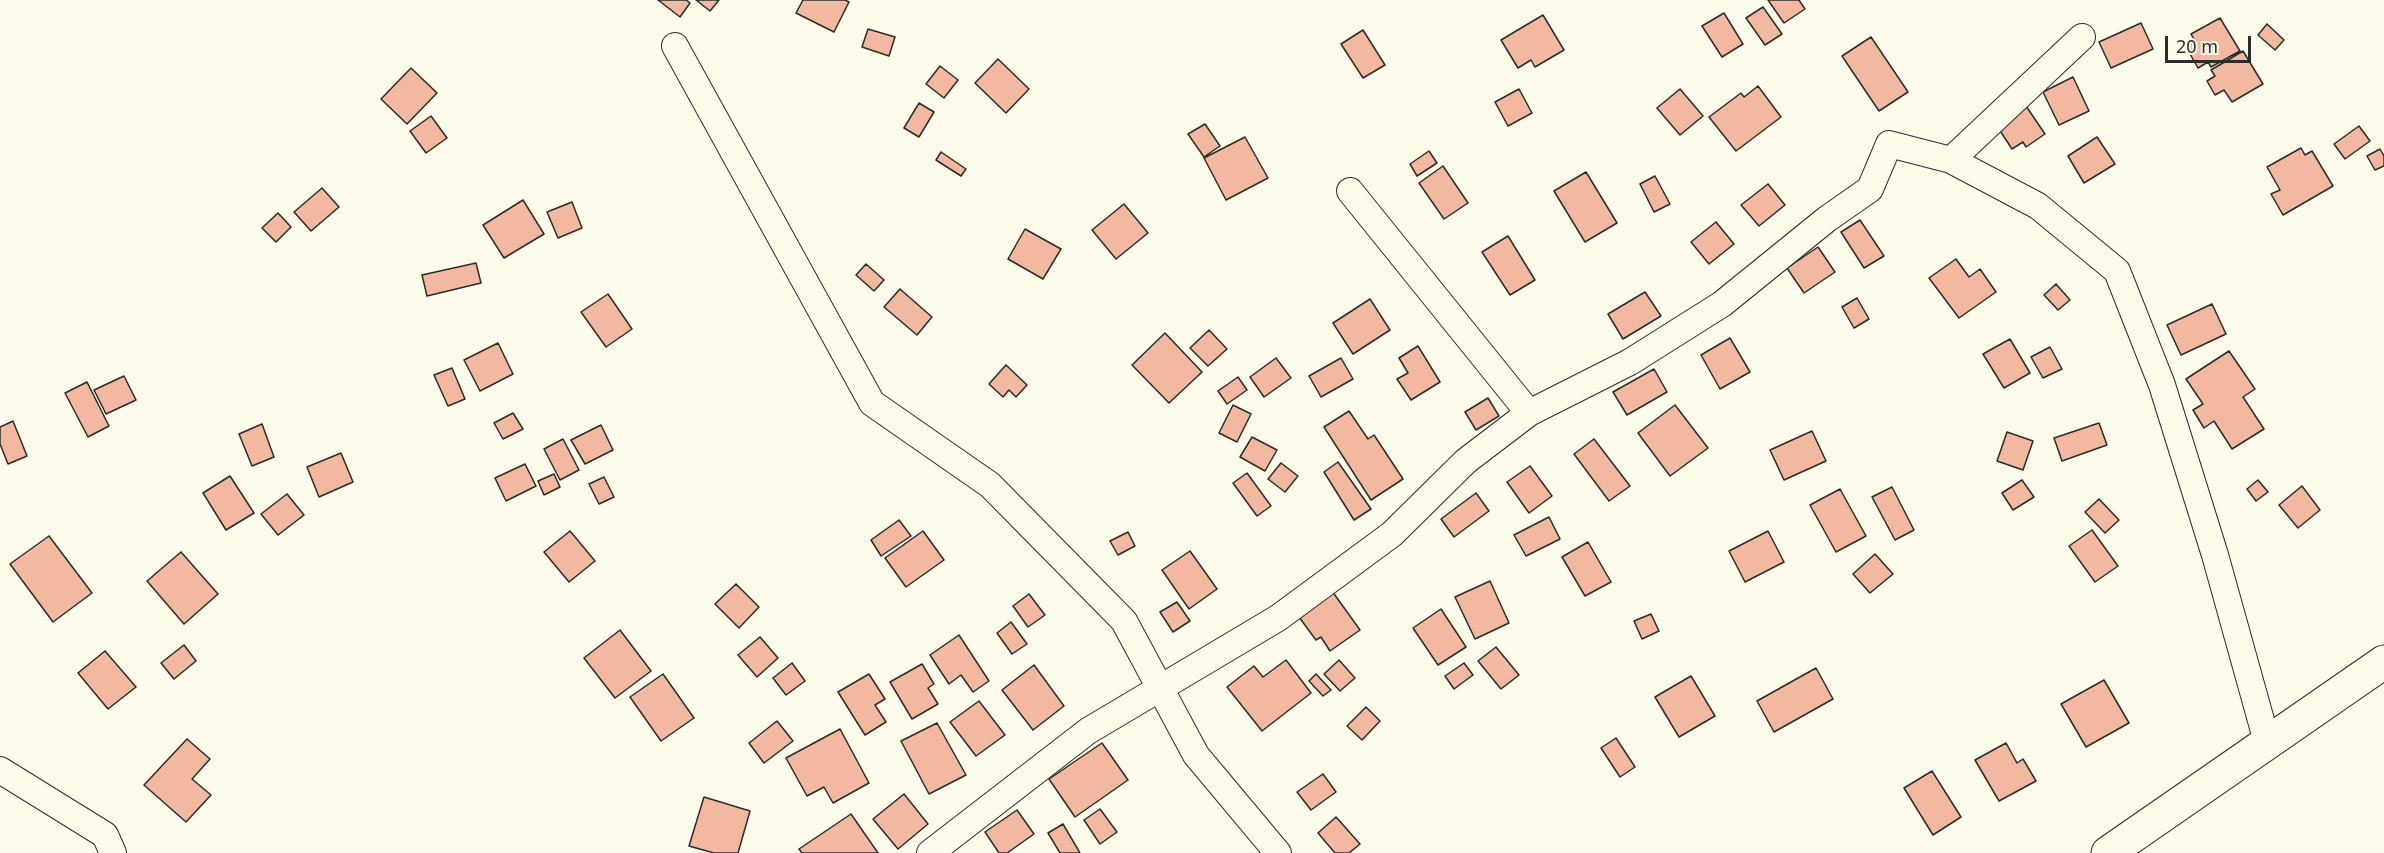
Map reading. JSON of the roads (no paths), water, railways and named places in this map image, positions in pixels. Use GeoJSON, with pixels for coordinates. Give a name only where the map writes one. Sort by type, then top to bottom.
{"type":"FeatureCollection","features":[{"type":"Feature","properties":{"kind":"main road"},"geometry":{"type":"LineString","coordinates":[[2108,853],[2384,662]]}},
{"type":"Feature","properties":{"kind":"street"},"geometry":{"type":"LineString","coordinates":[[1951,160],[2082,37]]}},
{"type":"Feature","properties":{"kind":"street"},"geometry":{"type":"LineString","coordinates":[[675,46],[872,403],[990,485],[1124,621],[1196,755],[1278,853]]}},
{"type":"Feature","properties":{"kind":"street"},"geometry":{"type":"LineString","coordinates":[[930,853],[1088,731],[1278,618],[1392,534],[1466,461],[1529,413],[1630,362],[1722,304],[1827,219],[1870,189],[1889,144],[1951,160],[2038,206],[2117,271],[2162,385],[2215,555],[2267,742]]}},
{"type":"Feature","properties":{"kind":"street"},"geometry":{"type":"LineString","coordinates":[[1350,191],[1529,413]]}},
{"type":"Feature","properties":{"kind":"street"},"geometry":{"type":"LineString","coordinates":[[0,770],[105,835],[113,853]]}}]}
